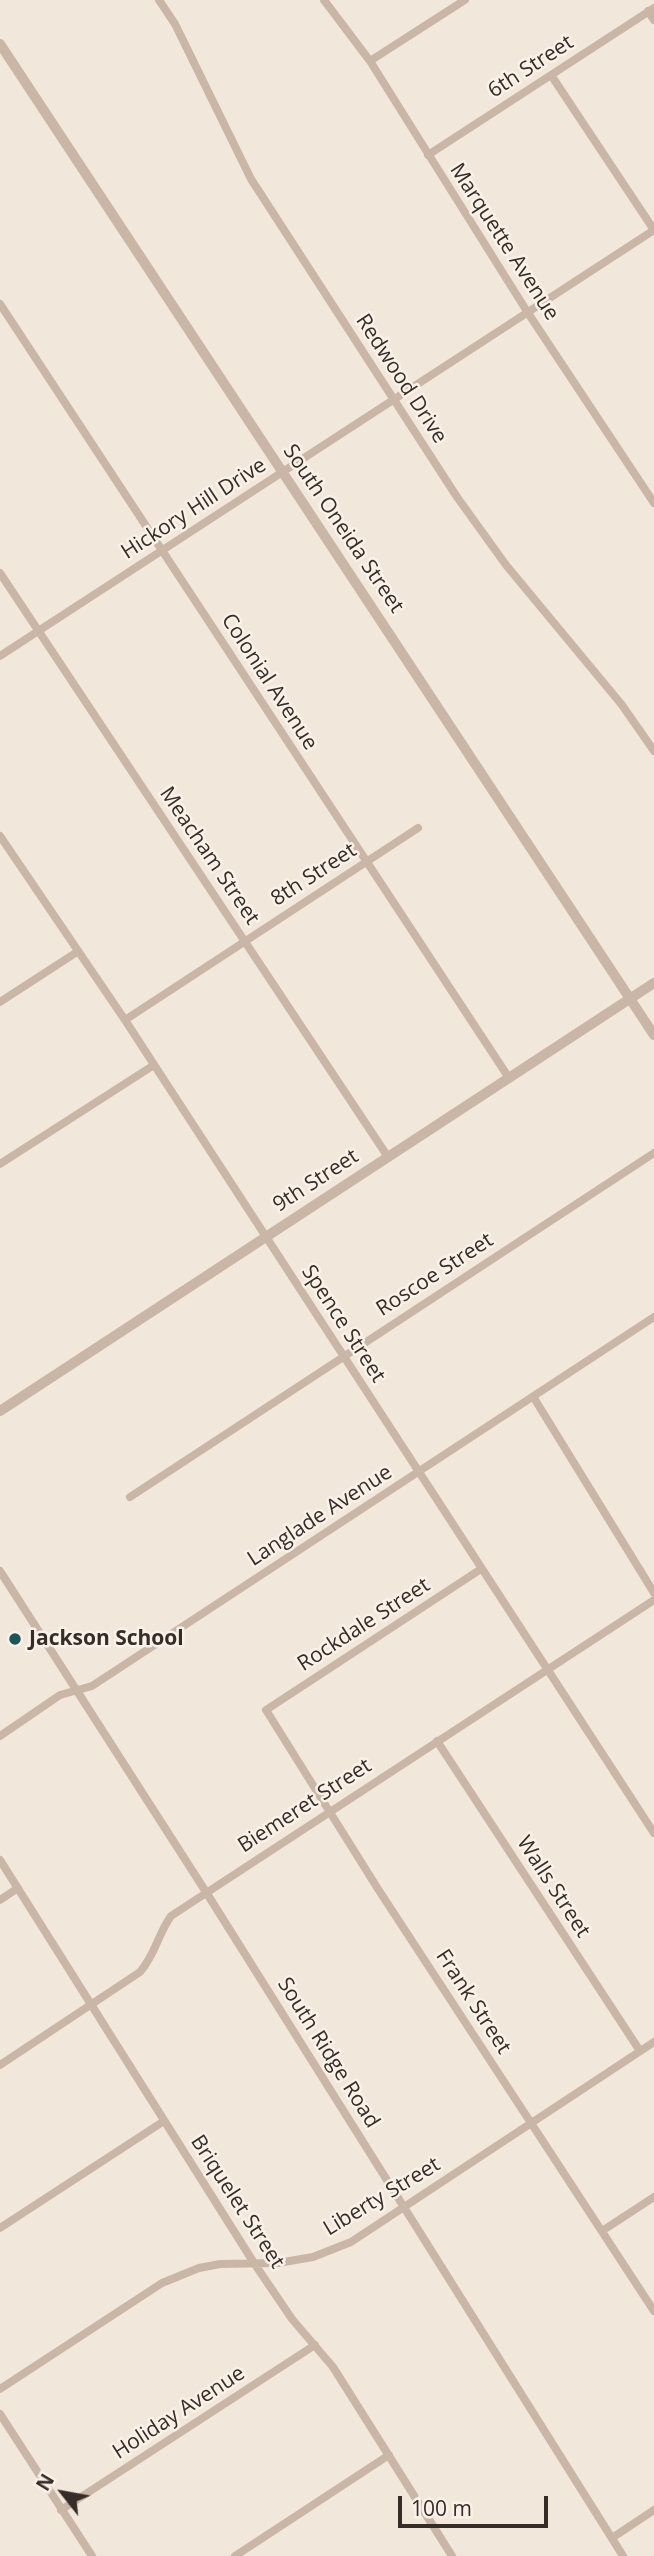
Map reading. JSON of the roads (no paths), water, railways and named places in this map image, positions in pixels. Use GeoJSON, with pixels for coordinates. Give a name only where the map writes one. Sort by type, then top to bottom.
{"type":"FeatureCollection","features":[{"type":"Feature","properties":{"kind":"street","name":"Redwood Drive"},"geometry":{"type":"LineString","coordinates":[[159,0],[175,24],[251,179],[457,497],[506,565],[622,705],[654,751]]}},
{"type":"Feature","properties":{"kind":"street","name":"Marquette Avenue"},"geometry":{"type":"LineString","coordinates":[[324,0],[370,61],[528,313],[654,503]]}},
{"type":"Feature","properties":{"kind":"street"},"geometry":{"type":"LineString","coordinates":[[370,61],[465,0]]}},
{"type":"Feature","properties":{"kind":"street"},"geometry":{"type":"LineString","coordinates":[[651,10],[654,20]]}},
{"type":"Feature","properties":{"kind":"street","name":"6th Street"},"geometry":{"type":"LineString","coordinates":[[428,155],[651,10]]}},
{"type":"Feature","properties":{"kind":"street","name":"South Oneida Street"},"geometry":{"type":"LineString","coordinates":[[0,44],[654,1035]]}},
{"type":"Feature","properties":{"kind":"street"},"geometry":{"type":"LineString","coordinates":[[551,75],[654,230]]}},
{"type":"Feature","properties":{"kind":"street","name":"Hickory Hill Drive"},"geometry":{"type":"LineString","coordinates":[[0,656],[654,230]]}},
{"type":"Feature","properties":{"kind":"street","name":"Colonial Avenue"},"geometry":{"type":"LineString","coordinates":[[0,304],[509,1078]]}},
{"type":"Feature","properties":{"kind":"street","name":"Meacham Street"},"geometry":{"type":"LineString","coordinates":[[0,573],[388,1157]]}},
{"type":"Feature","properties":{"kind":"street","name":"8th Street"},"geometry":{"type":"LineString","coordinates":[[125,1020],[418,828]]}},
{"type":"Feature","properties":{"kind":"street","name":"Spence Street"},"geometry":{"type":"LineString","coordinates":[[0,836],[125,1020],[654,1833]]}},
{"type":"Feature","properties":{"kind":"street"},"geometry":{"type":"LineString","coordinates":[[0,1002],[77,951]]}},
{"type":"Feature","properties":{"kind":"street","name":"9th Street"},"geometry":{"type":"LineString","coordinates":[[0,1411],[654,984]]}},
{"type":"Feature","properties":{"kind":"street"},"geometry":{"type":"LineString","coordinates":[[0,1164],[154,1065]]}},
{"type":"Feature","properties":{"kind":"street","name":"Roscoe Street"},"geometry":{"type":"LineString","coordinates":[[131,1497],[654,1153]]}},
{"type":"Feature","properties":{"kind":"street","name":"Langlade Avenue"},"geometry":{"type":"LineString","coordinates":[[0,1736],[60,1695],[92,1686],[653,1320]]}},
{"type":"Feature","properties":{"kind":"street"},"geometry":{"type":"LineString","coordinates":[[534,1398],[654,1592]]}},
{"type":"Feature","properties":{"kind":"street","name":"Rockdale Street"},"geometry":{"type":"LineString","coordinates":[[266,1710],[481,1569]]}},
{"type":"Feature","properties":{"kind":"street","name":"South Ridge Road"},"geometry":{"type":"LineString","coordinates":[[0,1571],[206,1892],[623,2556]]}},
{"type":"Feature","properties":{"kind":"street","name":"Biemeret Street"},"geometry":{"type":"LineString","coordinates":[[0,2065],[140,1972],[152,1957],[162,1930],[171,1916],[654,1600]]}},
{"type":"Feature","properties":{"kind":"street","name":"Frank Street"},"geometry":{"type":"LineString","coordinates":[[266,1710],[654,2311]]}},
{"type":"Feature","properties":{"kind":"street","name":"Walls Street"},"geometry":{"type":"LineString","coordinates":[[437,1741],[640,2051]]}},
{"type":"Feature","properties":{"kind":"street","name":"Briquelet Street"},"geometry":{"type":"LineString","coordinates":[[0,1860],[254,2263],[292,2319],[333,2367],[452,2556]]}},
{"type":"Feature","properties":{"kind":"street"},"geometry":{"type":"LineString","coordinates":[[0,1900],[18,1888]]}},
{"type":"Feature","properties":{"kind":"street","name":"Liberty Street"},"geometry":{"type":"LineString","coordinates":[[0,2389],[162,2283],[199,2268],[220,2264],[278,2263],[313,2257],[351,2242],[654,2042]]}},
{"type":"Feature","properties":{"kind":"street"},"geometry":{"type":"LineString","coordinates":[[0,2228],[164,2121]]}},
{"type":"Feature","properties":{"kind":"street"},"geometry":{"type":"LineString","coordinates":[[602,2231],[654,2197]]}},
{"type":"Feature","properties":{"kind":"street","name":"Holiday Avenue"},"geometry":{"type":"LineString","coordinates":[[61,2510],[315,2345]]}},
{"type":"Feature","properties":{"kind":"street"},"geometry":{"type":"LineString","coordinates":[[0,2414],[92,2556]]}},
{"type":"Feature","properties":{"kind":"street"},"geometry":{"type":"LineString","coordinates":[[235,2556],[389,2455]]}},
{"type":"Feature","properties":{"kind":"street"},"geometry":{"type":"LineString","coordinates":[[612,2538],[654,2510]]}},
{"type":"Feature","properties":{"kind":"place","name":"Jackson School"},"geometry":{"type":"Point","coordinates":[15,1639]}}]}
